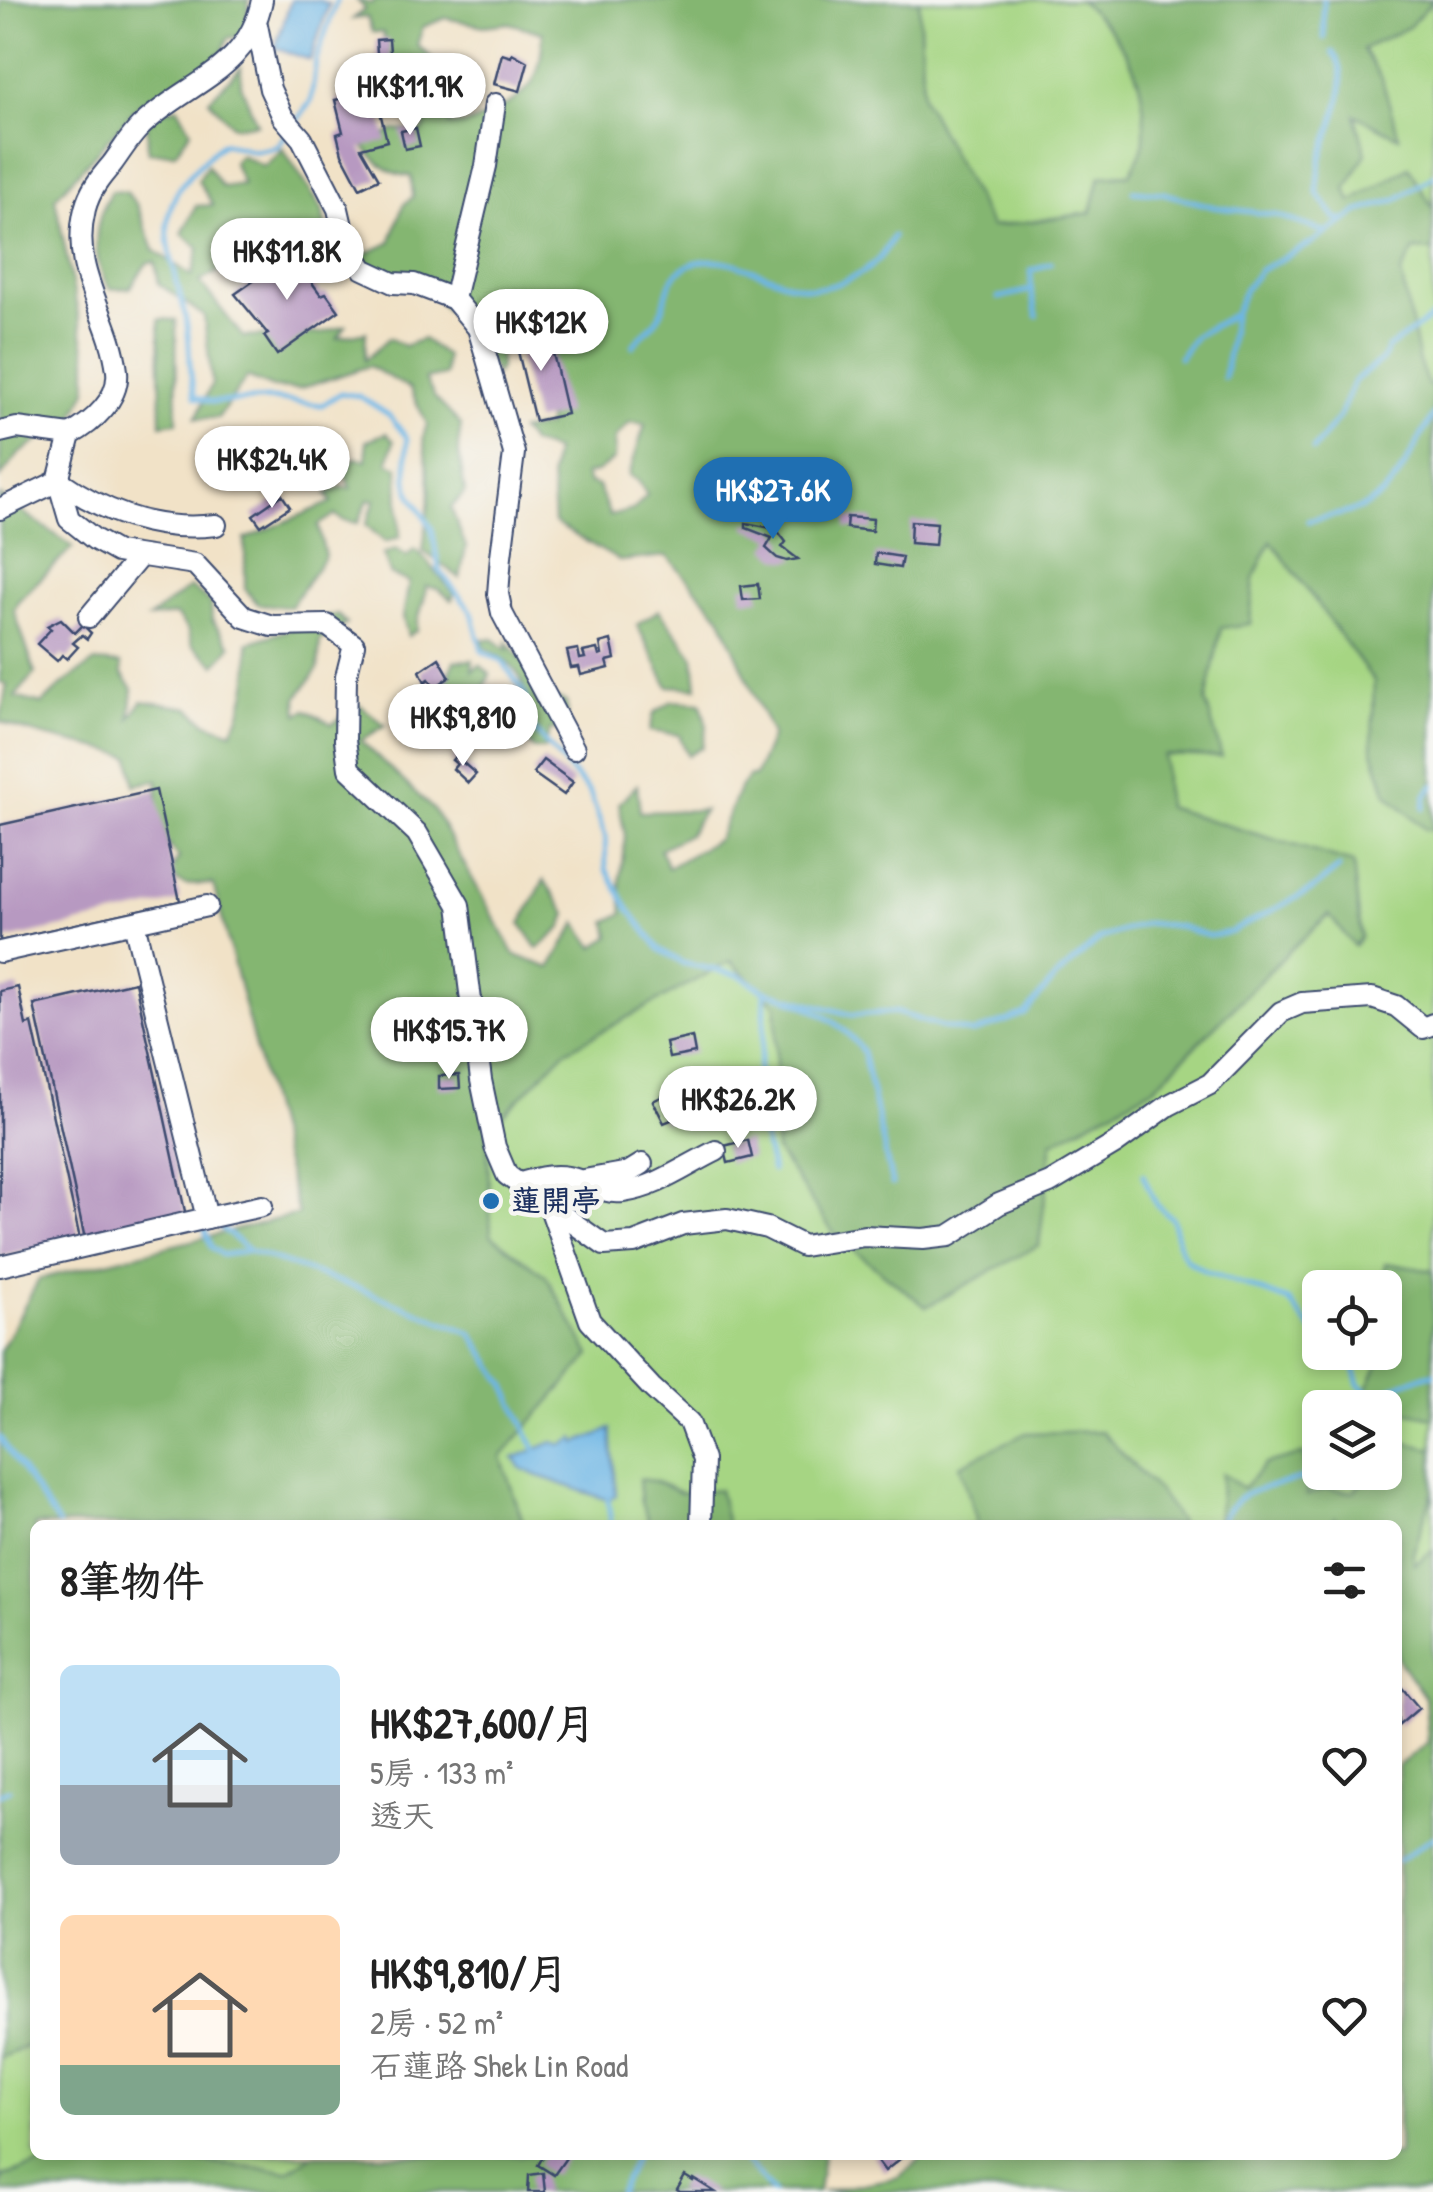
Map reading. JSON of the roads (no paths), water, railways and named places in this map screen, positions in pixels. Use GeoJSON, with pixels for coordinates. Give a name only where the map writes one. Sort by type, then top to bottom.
{"type":"FeatureCollection","features":[{"type":"Feature","properties":{"kind":"street"},"geometry":{"type":"LineString","coordinates":[[262,0],[257,25],[270,89],[283,117],[302,139],[338,210],[344,238],[363,269],[393,283],[414,284],[454,299],[478,328],[514,454],[498,594],[502,613],[574,749]]}},
{"type":"Feature","properties":{"kind":"street"},"geometry":{"type":"LineString","coordinates":[[257,25],[229,64],[138,128],[92,189],[80,234],[84,268],[118,374],[111,400],[70,435],[59,481],[69,519],[117,552],[195,564],[244,618],[272,626],[327,625],[354,645],[346,677],[345,740],[349,768],[417,833],[459,905],[481,1080],[495,1147],[507,1175],[604,1245],[634,1243],[683,1224],[726,1219],[767,1228],[803,1246],[864,1236],[949,1236],[999,1204],[1050,1183],[1115,1144],[1169,1104],[1210,1084],[1281,1012],[1302,1003],[1372,998],[1396,1006],[1423,1028],[1433,1024]]}},
{"type":"Feature","properties":{"kind":"street"},"geometry":{"type":"LineString","coordinates":[[454,299],[486,166],[495,104]]}},
{"type":"Feature","properties":{"kind":"street"},"geometry":{"type":"LineString","coordinates":[[0,432],[18,428],[70,435]]}},
{"type":"Feature","properties":{"kind":"street"},"geometry":{"type":"LineString","coordinates":[[0,508],[59,481]]}},
{"type":"Feature","properties":{"kind":"street"},"geometry":{"type":"LineString","coordinates":[[59,481],[89,502],[140,522],[186,529],[216,525]]}},
{"type":"Feature","properties":{"kind":"street"},"geometry":{"type":"LineString","coordinates":[[88,617],[140,556]]}},
{"type":"Feature","properties":{"kind":"street"},"geometry":{"type":"LineString","coordinates":[[0,952],[207,906]]}},
{"type":"Feature","properties":{"kind":"street"},"geometry":{"type":"LineString","coordinates":[[134,923],[207,1218]]}},
{"type":"Feature","properties":{"kind":"street"},"geometry":{"type":"LineString","coordinates":[[582,1180],[598,1191],[624,1192],[667,1178],[716,1151]]}},
{"type":"Feature","properties":{"kind":"street"},"geometry":{"type":"LineString","coordinates":[[518,1184],[541,1176],[582,1180],[628,1172],[642,1164]]}},
{"type":"Feature","properties":{"kind":"street"},"geometry":{"type":"LineString","coordinates":[[548,1204],[590,1321],[650,1387],[689,1422],[703,1460],[701,1520]]}},
{"type":"Feature","properties":{"kind":"street"},"geometry":{"type":"LineString","coordinates":[[0,1266],[262,1206]]}},
{"type":"Feature","properties":{"kind":"water"},"geometry":{"type":"Polygon","coordinates":[[[291,0],[329,4],[310,60],[275,48],[291,0]]]}},
{"type":"Feature","properties":{"kind":"water"},"geometry":{"type":"Polygon","coordinates":[[[611,1429],[616,1495],[608,1500],[536,1475],[521,1468],[514,1458],[553,1442],[563,1445],[575,1438],[577,1443],[611,1429]]]}},
{"type":"Feature","properties":{"kind":"waterway"},"geometry":{"type":"LineString","coordinates":[[295,123],[311,101],[316,60],[337,0]]}},
{"type":"Feature","properties":{"kind":"waterway"},"geometry":{"type":"LineString","coordinates":[[1323,0],[1324,38]]}},
{"type":"Feature","properties":{"kind":"waterway"},"geometry":{"type":"LineString","coordinates":[[1333,52],[1342,78],[1341,92],[1321,161],[1317,193],[1336,218],[1344,221]]}},
{"type":"Feature","properties":{"kind":"waterway"},"geometry":{"type":"LineString","coordinates":[[288,131],[277,147],[255,151],[223,143],[181,186],[172,205],[169,242],[186,320],[195,397],[212,402],[271,399],[322,405],[341,393],[359,396],[389,415],[407,438],[407,481],[432,529],[439,570],[472,612],[482,651],[502,661],[525,694],[529,724],[590,793],[605,836],[606,869],[659,949],[682,963],[739,975],[765,991],[852,1015],[895,1012],[973,1033],[1025,1014],[1055,978],[1101,938],[1146,923],[1178,926],[1209,936],[1231,932],[1313,889],[1339,868]]}},
{"type":"Feature","properties":{"kind":"waterway"},"geometry":{"type":"LineString","coordinates":[[1224,378],[1234,314],[1245,289],[1260,270],[1310,244],[1360,211],[1396,200],[1433,176]]}},
{"type":"Feature","properties":{"kind":"waterway"},"geometry":{"type":"LineString","coordinates":[[1133,191],[1276,215],[1328,233]]}},
{"type":"Feature","properties":{"kind":"waterway"},"geometry":{"type":"LineString","coordinates":[[633,346],[662,311],[673,279],[696,262],[730,263],[798,286],[824,287],[871,266],[893,236]]}},
{"type":"Feature","properties":{"kind":"waterway"},"geometry":{"type":"LineString","coordinates":[[1031,290],[1031,271],[1051,263]]}},
{"type":"Feature","properties":{"kind":"waterway"},"geometry":{"type":"LineString","coordinates":[[998,298],[1031,290],[1037,316]]}},
{"type":"Feature","properties":{"kind":"waterway"},"geometry":{"type":"LineString","coordinates":[[1179,358],[1195,336],[1234,314]]}},
{"type":"Feature","properties":{"kind":"waterway"},"geometry":{"type":"LineString","coordinates":[[1313,450],[1339,417],[1354,381],[1383,359],[1388,348],[1433,317]]}},
{"type":"Feature","properties":{"kind":"waterway"},"geometry":{"type":"LineString","coordinates":[[1308,521],[1355,510],[1380,496],[1406,464],[1433,415]]}},
{"type":"Feature","properties":{"kind":"waterway"},"geometry":{"type":"LineString","coordinates":[[1424,808],[1426,795],[1433,786]]}},
{"type":"Feature","properties":{"kind":"waterway"},"geometry":{"type":"LineString","coordinates":[[768,992],[765,991],[764,1035],[754,1098],[772,1171]]}},
{"type":"Feature","properties":{"kind":"waterway"},"geometry":{"type":"LineString","coordinates":[[788,999],[830,1020],[863,1052],[892,1184]]}},
{"type":"Feature","properties":{"kind":"waterway"},"geometry":{"type":"LineString","coordinates":[[1143,1175],[1156,1204],[1172,1218],[1187,1260],[1205,1271],[1289,1301],[1302,1318]]}},
{"type":"Feature","properties":{"kind":"waterway"},"geometry":{"type":"LineString","coordinates":[[218,1225],[247,1249]]}},
{"type":"Feature","properties":{"kind":"waterway"},"geometry":{"type":"LineString","coordinates":[[204,1227],[211,1247],[222,1255],[250,1251],[471,1333],[505,1384],[535,1449]]}},
{"type":"Feature","properties":{"kind":"waterway"},"geometry":{"type":"LineString","coordinates":[[1355,1370],[1359,1384],[1366,1390]]}},
{"type":"Feature","properties":{"kind":"waterway"},"geometry":{"type":"LineString","coordinates":[[1389,1390],[1433,1374]]}},
{"type":"Feature","properties":{"kind":"waterway"},"geometry":{"type":"LineString","coordinates":[[0,1438],[56,1520]]}},
{"type":"Feature","properties":{"kind":"waterway"},"geometry":{"type":"LineString","coordinates":[[1223,1520],[1229,1508],[1254,1491],[1302,1478]]}},
{"type":"Feature","properties":{"kind":"waterway"},"geometry":{"type":"LineString","coordinates":[[608,1500],[610,1520]]}},
{"type":"Feature","properties":{"kind":"waterway"},"geometry":{"type":"LineString","coordinates":[[0,1794],[10,1790]]}},
{"type":"Feature","properties":{"kind":"waterway"},"geometry":{"type":"LineString","coordinates":[[1402,1858],[1433,1837]]}},
{"type":"Feature","properties":{"kind":"waterway"},"geometry":{"type":"LineString","coordinates":[[619,2192],[634,2160]]}},
{"type":"Feature","properties":{"kind":"waterway"},"geometry":{"type":"LineString","coordinates":[[744,2160],[773,2192]]}},
{"type":"Feature","properties":{"kind":"place","name":"蓮開亭"},"geometry":{"type":"Point","coordinates":[491,1201]}}]}
